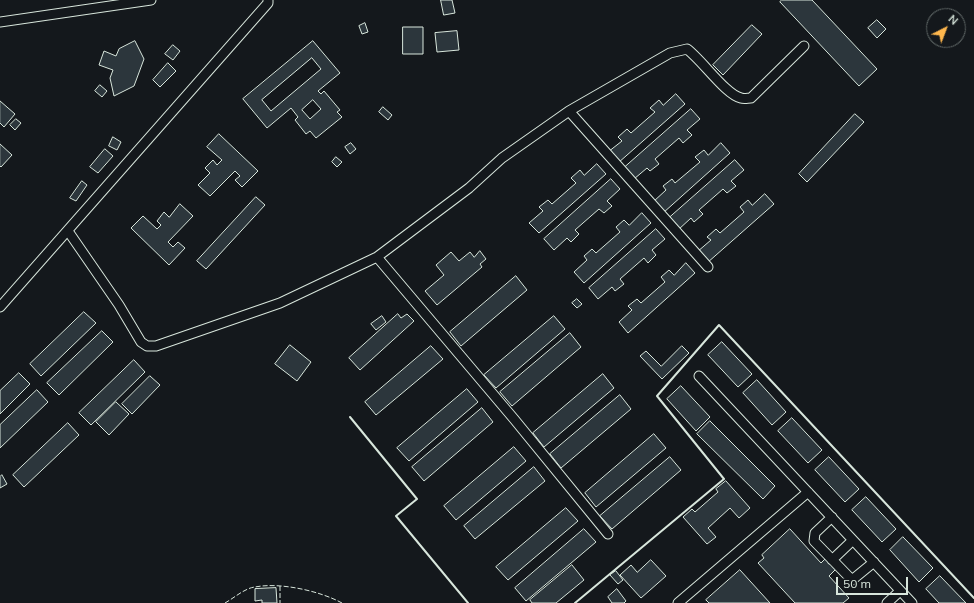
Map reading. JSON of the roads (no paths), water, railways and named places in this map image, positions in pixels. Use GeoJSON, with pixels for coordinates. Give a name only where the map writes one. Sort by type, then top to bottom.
{"type":"FeatureCollection","features":[{"type":"Feature","properties":{"kind":"street"},"geometry":{"type":"LineString","coordinates":[[0,22],[151,0]]}},
{"type":"Feature","properties":{"kind":"street"},"geometry":{"type":"LineString","coordinates":[[0,307],[263,9],[268,0]]}},
{"type":"Feature","properties":{"kind":"street"},"geometry":{"type":"LineString","coordinates":[[68,231],[119,305],[141,342],[150,347],[280,303],[377,257],[469,188],[502,158],[569,111],[670,53],[687,49],[696,56],[730,92],[741,98],[751,98],[804,46]]}},
{"type":"Feature","properties":{"kind":"street"},"geometry":{"type":"LineString","coordinates":[[569,111],[708,267]]}},
{"type":"Feature","properties":{"kind":"street"},"geometry":{"type":"LineString","coordinates":[[377,257],[514,419],[608,534]]}},
{"type":"Feature","properties":{"kind":"street"},"geometry":{"type":"LineString","coordinates":[[699,376],[912,603]]}},
{"type":"Feature","properties":{"kind":"street"},"geometry":{"type":"LineString","coordinates":[[678,603],[808,492]]}},
{"type":"Feature","properties":{"kind":"street"},"geometry":{"type":"LineString","coordinates":[[832,517],[815,533],[814,541],[852,580],[874,562]]}},
{"type":"Feature","properties":{"kind":"street"},"geometry":{"type":"LineString","coordinates":[[832,560],[853,540]]}},
{"type":"Feature","properties":{"kind":"street"},"geometry":{"type":"LineString","coordinates":[[887,603],[900,591]]}}]}
